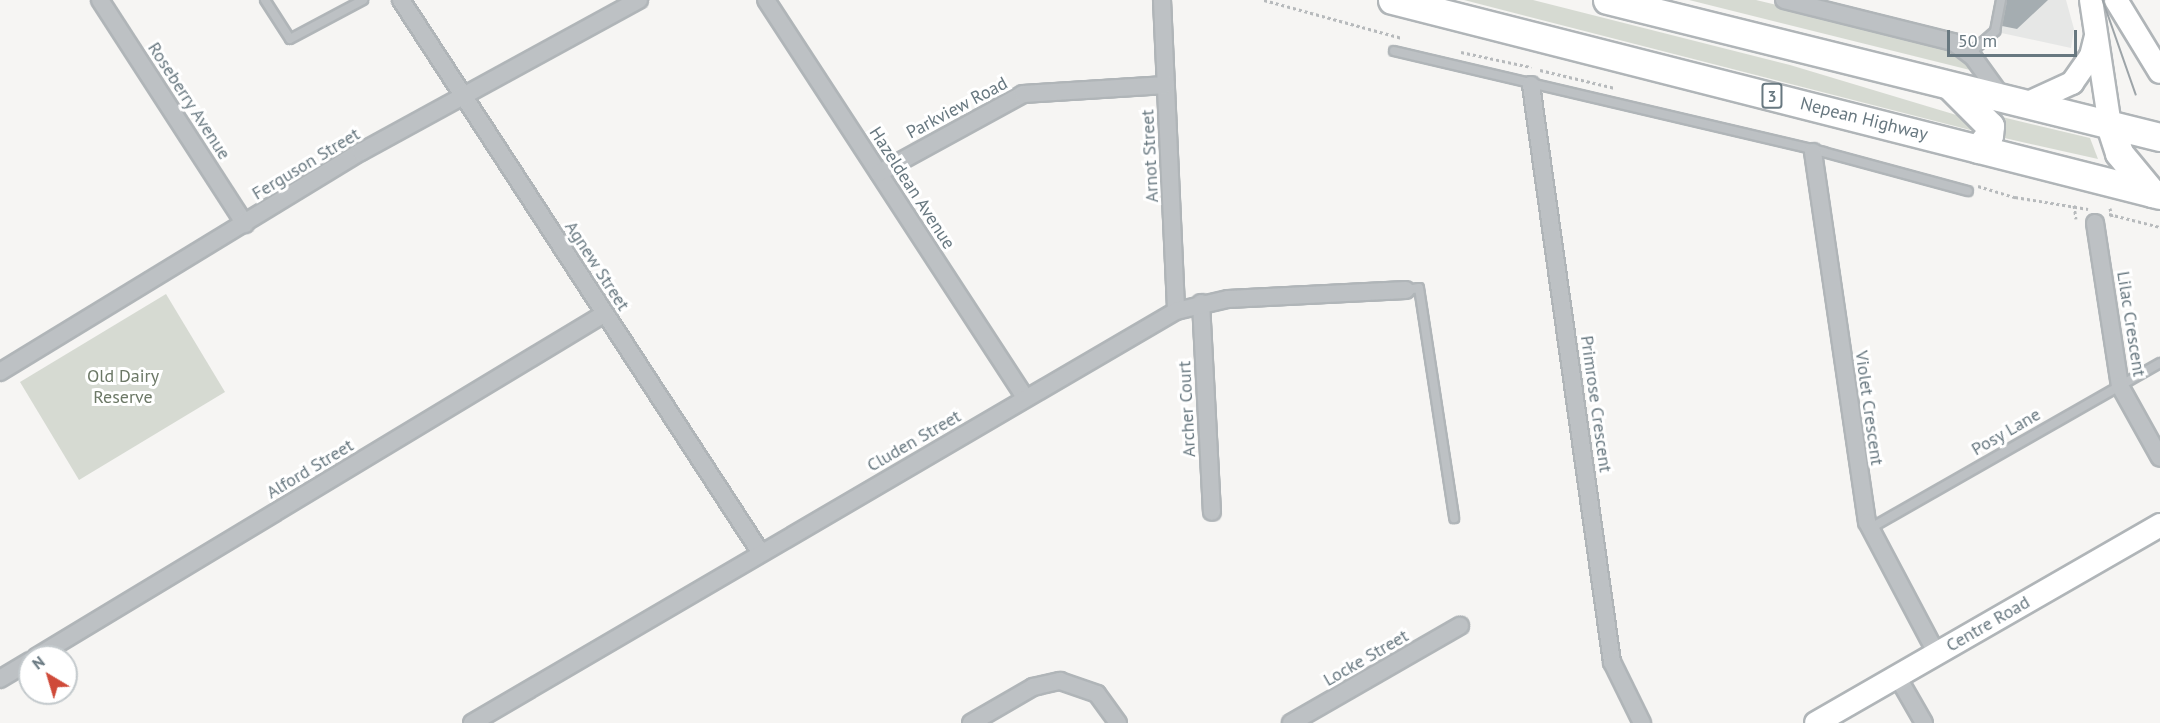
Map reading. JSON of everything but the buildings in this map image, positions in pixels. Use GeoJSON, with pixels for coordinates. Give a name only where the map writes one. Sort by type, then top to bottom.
{"type":"FeatureCollection","features":[{"type":"Feature","properties":{"kind":"highway","name":"Nepean Highway"},"geometry":{"type":"LineString","coordinates":[[1392,0],[2156,194]]}},
{"type":"Feature","properties":{"kind":"highway"},"geometry":{"type":"LineString","coordinates":[[1607,0],[2160,137]]}},
{"type":"Feature","properties":{"kind":"highway"},"geometry":{"type":"LineString","coordinates":[[1950,86],[1990,126],[1989,135],[1978,149]]}},
{"type":"Feature","properties":{"kind":"highway"},"geometry":{"type":"LineString","coordinates":[[2110,125],[2119,153],[2156,194]]}},
{"type":"Feature","properties":{"kind":"main road"},"geometry":{"type":"LineString","coordinates":[[2091,0],[2110,125]]}},
{"type":"Feature","properties":{"kind":"main road"},"geometry":{"type":"LineString","coordinates":[[2116,0],[2160,72]]}},
{"type":"Feature","properties":{"kind":"main road"},"geometry":{"type":"LineString","coordinates":[[2015,101],[2072,82],[2091,56],[2097,35]]}},
{"type":"Feature","properties":{"kind":"main road","name":"Centre Road"},"geometry":{"type":"LineString","coordinates":[[1815,723],[2160,525]]}},
{"type":"Feature","properties":{"kind":"street","name":"Roseberry Avenue"},"geometry":{"type":"LineString","coordinates":[[100,0],[245,224]]}},
{"type":"Feature","properties":{"kind":"street","name":"Agnew Street"},"geometry":{"type":"LineString","coordinates":[[401,0],[761,553]]}},
{"type":"Feature","properties":{"kind":"street","name":"Ferguson Street"},"geometry":{"type":"LineString","coordinates":[[2,367],[463,96],[639,0]]}},
{"type":"Feature","properties":{"kind":"street","name":"Hazeldean Avenue"},"geometry":{"type":"LineString","coordinates":[[766,0],[1025,398]]}},
{"type":"Feature","properties":{"kind":"street","name":"Arnot Street"},"geometry":{"type":"LineString","coordinates":[[1162,0],[1176,311]]}},
{"type":"Feature","properties":{"kind":"street"},"geometry":{"type":"LineString","coordinates":[[1784,0],[1941,38],[1969,54],[2015,101]]}},
{"type":"Feature","properties":{"kind":"street","name":"Parkview Road"},"geometry":{"type":"LineString","coordinates":[[879,173],[1023,94],[1166,85]]}},
{"type":"Feature","properties":{"kind":"street","name":"Primrose Crescent"},"geometry":{"type":"LineString","coordinates":[[1531,85],[1612,662],[1642,723]]}},
{"type":"Feature","properties":{"kind":"street","name":"Violet Crescent"},"geometry":{"type":"LineString","coordinates":[[1813,153],[1869,529],[1937,654]]}},
{"type":"Feature","properties":{"kind":"street","name":"Lilac Crescent"},"geometry":{"type":"LineString","coordinates":[[2095,223],[2120,386],[2160,458]]}},
{"type":"Feature","properties":{"kind":"street","name":"Cluden Street"},"geometry":{"type":"LineString","coordinates":[[472,723],[1176,311],[1201,303],[1406,290]]}},
{"type":"Feature","properties":{"kind":"street","name":"Archer Court"},"geometry":{"type":"LineString","coordinates":[[1201,303],[1212,512]]}},
{"type":"Feature","properties":{"kind":"street","name":"Alford Street"},"geometry":{"type":"LineString","coordinates":[[56,645],[604,314]]}},
{"type":"Feature","properties":{"kind":"street","name":"Locke Street"},"geometry":{"type":"LineString","coordinates":[[1291,723],[1460,626]]}},
{"type":"Feature","properties":{"kind":"street"},"geometry":{"type":"LineString","coordinates":[[0,679],[18,668]]}},
{"type":"Feature","properties":{"kind":"street"},"geometry":{"type":"LineString","coordinates":[[1897,676],[1924,723]]}},
{"type":"Feature","properties":{"kind":"street"},"geometry":{"type":"LineString","coordinates":[[971,723],[1033,687],[1060,681],[1088,688],[1104,700],[1118,723]]}},
{"type":"Feature","properties":{"kind":"lane"},"geometry":{"type":"LineString","coordinates":[[265,0],[290,39],[363,0]]}},
{"type":"Feature","properties":{"kind":"lane"},"geometry":{"type":"LineString","coordinates":[[1969,54],[1995,31],[2001,0]]}},
{"type":"Feature","properties":{"kind":"lane"},"geometry":{"type":"LineString","coordinates":[[1394,51],[1968,192]]}},
{"type":"Feature","properties":{"kind":"lane"},"geometry":{"type":"LineString","coordinates":[[1406,290],[1419,288],[1454,518]]}},
{"type":"Feature","properties":{"kind":"lane","name":"Posy Lane"},"geometry":{"type":"LineString","coordinates":[[1869,529],[2160,363]]}},
{"type":"Feature","properties":{"kind":"path"},"geometry":{"type":"LineString","coordinates":[[2074,205],[2076,219]]}},
{"type":"Feature","properties":{"kind":"shaded area"},"geometry":{"type":"Polygon","coordinates":[[[1996,0],[2066,0],[2074,29],[2071,48],[1992,31],[1996,0]]]}},
{"type":"Feature","properties":{"kind":"green space"},"geometry":{"type":"Polygon","coordinates":[[[1464,0],[1533,0],[1790,65],[1963,117],[1978,132],[1464,0]]]}},
{"type":"Feature","properties":{"kind":"green space"},"geometry":{"type":"Polygon","coordinates":[[[1689,0],[1756,0],[1935,43],[1960,55],[1974,71],[1689,0]]]}},
{"type":"Feature","properties":{"kind":"green space"},"geometry":{"type":"Polygon","coordinates":[[[2002,117],[2090,138],[2098,159],[2000,137],[2002,117]]]}},
{"type":"Feature","properties":{"kind":"green space","name":"Old Dairy Reserve"},"geometry":{"type":"Polygon","coordinates":[[[166,294],[225,392],[79,480],[20,382],[166,294]]]}},
{"type":"Feature","properties":{"kind":"tram line"},"geometry":{"type":"LineString","coordinates":[[2103,0],[2136,94]]}}]}
